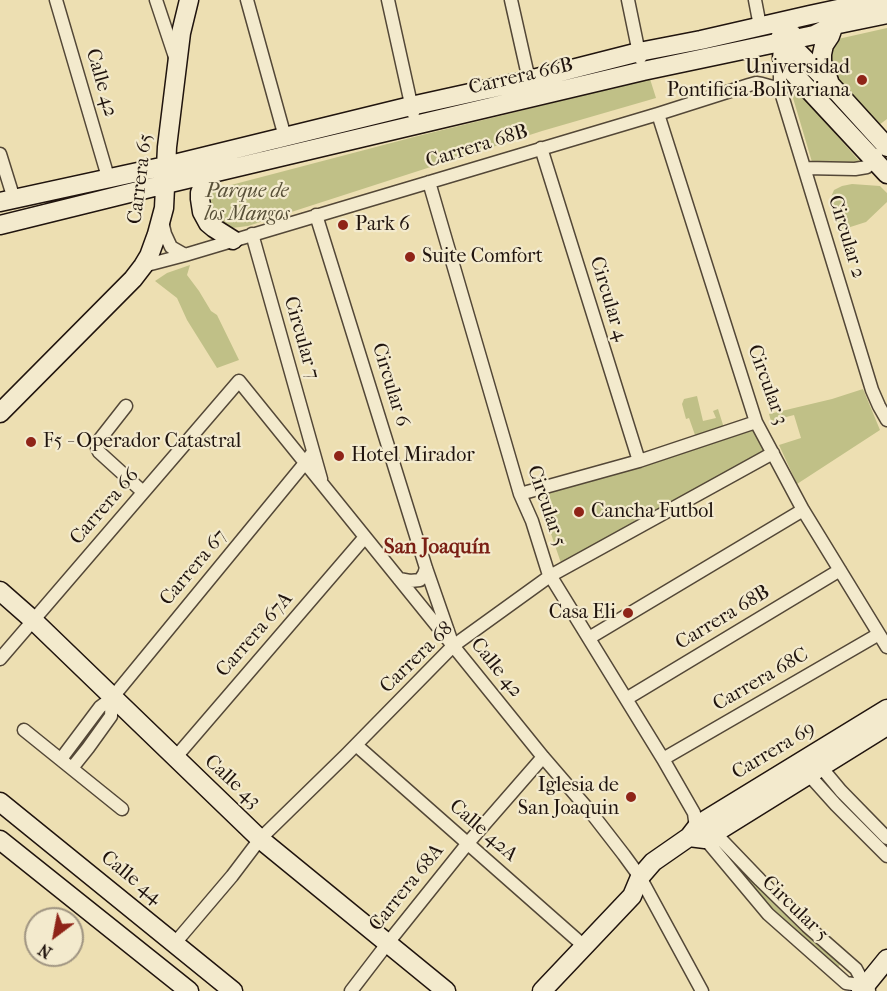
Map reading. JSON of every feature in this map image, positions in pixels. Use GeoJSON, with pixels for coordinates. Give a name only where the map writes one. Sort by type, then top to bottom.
{"type":"FeatureCollection","features":[{"type":"Feature","properties":{"kind":"main road","name":"Carrera 65"},"geometry":{"type":"LineString","coordinates":[[0,413],[133,279],[143,266],[153,246],[162,218],[181,33],[189,0]]}},
{"type":"Feature","properties":{"kind":"main road","name":"Carrera 66B"},"geometry":{"type":"LineString","coordinates":[[7,201],[529,80],[639,52],[701,40],[860,2],[880,0]]}},
{"type":"Feature","properties":{"kind":"main road","name":"Carrera 66B"},"geometry":{"type":"LineString","coordinates":[[0,225],[643,71],[763,45],[784,54],[834,25],[887,14]]}},
{"type":"Feature","properties":{"kind":"main road"},"geometry":{"type":"LineString","coordinates":[[784,54],[806,15]]}},
{"type":"Feature","properties":{"kind":"main road"},"geometry":{"type":"LineString","coordinates":[[829,82],[822,62],[822,54],[834,25]]}},
{"type":"Feature","properties":{"kind":"main road"},"geometry":{"type":"LineString","coordinates":[[760,26],[784,54],[882,150]]}},
{"type":"Feature","properties":{"kind":"main road"},"geometry":{"type":"LineString","coordinates":[[784,54],[797,51],[829,82],[882,150],[887,174]]}},
{"type":"Feature","properties":{"kind":"main road"},"geometry":{"type":"LineString","coordinates":[[207,175],[200,193],[202,212],[208,223],[233,240]]}},
{"type":"Feature","properties":{"kind":"main road"},"geometry":{"type":"LineString","coordinates":[[122,194],[144,201],[153,207],[162,218]]}},
{"type":"Feature","properties":{"kind":"main road","name":"Calle 43"},"geometry":{"type":"LineString","coordinates":[[0,591],[260,839],[446,991]]}},
{"type":"Feature","properties":{"kind":"main road","name":"Carrera 69"},"geometry":{"type":"LineString","coordinates":[[542,991],[632,896],[640,877],[653,862],[700,828],[887,709]]}},
{"type":"Feature","properties":{"kind":"main road","name":"Carrera 69"},"geometry":{"type":"LineString","coordinates":[[700,828],[815,771],[887,726]]}},
{"type":"Feature","properties":{"kind":"main road","name":"Calle 44"},"geometry":{"type":"LineString","coordinates":[[0,802],[233,991]]}},
{"type":"Feature","properties":{"kind":"main road"},"geometry":{"type":"LineString","coordinates":[[0,840],[189,991]]}},
{"type":"Feature","properties":{"kind":"main road"},"geometry":{"type":"LineString","coordinates":[[865,989],[887,959]]}},
{"type":"Feature","properties":{"kind":"street","name":"Calle 42"},"geometry":{"type":"LineString","coordinates":[[56,0],[108,177]]}},
{"type":"Feature","properties":{"kind":"street"},"geometry":{"type":"LineString","coordinates":[[156,0],[178,63]]}},
{"type":"Feature","properties":{"kind":"street"},"geometry":{"type":"LineString","coordinates":[[247,0],[285,136]]}},
{"type":"Feature","properties":{"kind":"street"},"geometry":{"type":"LineString","coordinates":[[388,0],[416,125]]}},
{"type":"Feature","properties":{"kind":"street"},"geometry":{"type":"LineString","coordinates":[[511,0],[529,80]]}},
{"type":"Feature","properties":{"kind":"street"},"geometry":{"type":"LineString","coordinates":[[628,0],[643,71]]}},
{"type":"Feature","properties":{"kind":"street"},"geometry":{"type":"LineString","coordinates":[[755,0],[760,26]]}},
{"type":"Feature","properties":{"kind":"street","name":"Circular 2"},"geometry":{"type":"LineString","coordinates":[[784,54],[780,89],[872,390],[887,420]]}},
{"type":"Feature","properties":{"kind":"street","name":"Carrera 68B"},"geometry":{"type":"LineString","coordinates":[[143,266],[756,83],[780,89]]}},
{"type":"Feature","properties":{"kind":"street","name":"Circular 3"},"geometry":{"type":"LineString","coordinates":[[658,114],[756,422],[803,510],[887,647]]}},
{"type":"Feature","properties":{"kind":"street","name":"Circular 4"},"geometry":{"type":"LineString","coordinates":[[541,148],[639,461]]}},
{"type":"Feature","properties":{"kind":"street"},"geometry":{"type":"LineString","coordinates":[[805,168],[855,169],[867,166],[882,150]]}},
{"type":"Feature","properties":{"kind":"street"},"geometry":{"type":"LineString","coordinates":[[0,154],[7,201]]}},
{"type":"Feature","properties":{"kind":"street","name":"Circular 5"},"geometry":{"type":"LineString","coordinates":[[429,182],[520,494],[532,521],[550,576],[663,759],[700,828],[768,914],[846,982],[865,989]]}},
{"type":"Feature","properties":{"kind":"street","name":"Circular 6"},"geometry":{"type":"LineString","coordinates":[[316,215],[426,568],[453,646]]}},
{"type":"Feature","properties":{"kind":"street"},"geometry":{"type":"LineString","coordinates":[[162,218],[165,234],[171,247],[184,255]]}},
{"type":"Feature","properties":{"kind":"street","name":"Circular 7"},"geometry":{"type":"LineString","coordinates":[[252,234],[324,486]]}},
{"type":"Feature","properties":{"kind":"street","name":"Calle 42"},"geometry":{"type":"LineString","coordinates":[[239,381],[543,757],[593,814],[640,877],[702,991]]}},
{"type":"Feature","properties":{"kind":"street","name":"Carrera 66"},"geometry":{"type":"LineString","coordinates":[[0,659],[239,381]]}},
{"type":"Feature","properties":{"kind":"street"},"geometry":{"type":"LineString","coordinates":[[126,406],[97,443],[97,448],[143,492]]}},
{"type":"Feature","properties":{"kind":"street"},"geometry":{"type":"LineString","coordinates":[[520,494],[639,461],[756,422]]}},
{"type":"Feature","properties":{"kind":"street"},"geometry":{"type":"LineString","coordinates":[[305,464],[313,452]]}},
{"type":"Feature","properties":{"kind":"street","name":"Carrera 68"},"geometry":{"type":"LineString","coordinates":[[175,943],[260,839],[453,646],[550,576],[773,453]]}},
{"type":"Feature","properties":{"kind":"street","name":"Carrera 67"},"geometry":{"type":"LineString","coordinates":[[61,759],[100,707],[112,698],[305,464]]}},
{"type":"Feature","properties":{"kind":"street"},"geometry":{"type":"LineString","coordinates":[[589,638],[803,510]]}},
{"type":"Feature","properties":{"kind":"street","name":"Carrera 67A"},"geometry":{"type":"LineString","coordinates":[[175,758],[365,537]]}},
{"type":"Feature","properties":{"kind":"street"},"geometry":{"type":"LineString","coordinates":[[399,579],[420,580],[426,568]]}},
{"type":"Feature","properties":{"kind":"street","name":"Carrera 68B"},"geometry":{"type":"LineString","coordinates":[[626,699],[840,570]]}},
{"type":"Feature","properties":{"kind":"street","name":"Carrera 68C"},"geometry":{"type":"LineString","coordinates":[[663,759],[879,634]]}},
{"type":"Feature","properties":{"kind":"street","name":"Carrera 67"},"geometry":{"type":"LineString","coordinates":[[72,768],[111,716],[112,698]]}},
{"type":"Feature","properties":{"kind":"street"},"geometry":{"type":"LineString","coordinates":[[24,729],[122,809]]}},
{"type":"Feature","properties":{"kind":"street","name":"Calle 42A"},"geometry":{"type":"LineString","coordinates":[[356,745],[584,946]]}},
{"type":"Feature","properties":{"kind":"street","name":"Carrera 68A"},"geometry":{"type":"LineString","coordinates":[[351,991],[468,843],[543,757]]}},
{"type":"Feature","properties":{"kind":"street"},"geometry":{"type":"LineString","coordinates":[[815,771],[887,838]]}},
{"type":"Feature","properties":{"kind":"street"},"geometry":{"type":"LineString","coordinates":[[815,771],[836,805],[887,856]]}},
{"type":"Feature","properties":{"kind":"street","name":"Circular 5"},"geometry":{"type":"LineString","coordinates":[[700,828],[856,969],[865,989]]}},
{"type":"Feature","properties":{"kind":"green space","name":"Universidad Pontificia Bolivariana"},"geometry":{"type":"Polygon","coordinates":[[[887,28],[887,119],[879,125],[830,70],[830,45],[838,39],[887,28]]]}},
{"type":"Feature","properties":{"kind":"green space","name":"Parque de los Mangos"},"geometry":{"type":"Polygon","coordinates":[[[650,79],[656,98],[542,131],[248,226],[232,228],[224,226],[211,212],[209,202],[212,190],[650,79]]]}},
{"type":"Feature","properties":{"kind":"green space"},"geometry":{"type":"Polygon","coordinates":[[[788,81],[796,89],[861,163],[812,162],[788,81]]]}},
{"type":"Feature","properties":{"kind":"green space"},"geometry":{"type":"Polygon","coordinates":[[[852,184],[880,186],[887,193],[887,202],[866,222],[841,230],[831,197],[834,190],[852,184]]]}},
{"type":"Feature","properties":{"kind":"green space"},"geometry":{"type":"Polygon","coordinates":[[[190,265],[187,275],[211,311],[217,315],[239,360],[217,368],[187,320],[177,298],[155,281],[167,273],[190,265]]]}},
{"type":"Feature","properties":{"kind":"green space"},"geometry":{"type":"Polygon","coordinates":[[[863,389],[880,430],[797,484],[779,445],[801,438],[794,415],[771,421],[769,414],[863,389]]]}},
{"type":"Feature","properties":{"kind":"green space"},"geometry":{"type":"Polygon","coordinates":[[[697,396],[703,421],[716,418],[713,411],[718,409],[724,428],[695,435],[689,418],[686,419],[682,404],[684,399],[697,396]]]}},
{"type":"Feature","properties":{"kind":"green space"},"geometry":{"type":"Polygon","coordinates":[[[752,428],[766,453],[561,563],[537,493],[752,428]]]}},
{"type":"Feature","properties":{"kind":"green space"},"geometry":{"type":"Polygon","coordinates":[[[726,848],[778,908],[841,963],[836,970],[773,913],[720,853],[726,848]]]}},
{"type":"Feature","properties":{"kind":"place","name":"Universidad Pontificia Bolivariana"},"geometry":{"type":"Point","coordinates":[862,80]}},
{"type":"Feature","properties":{"kind":"place","name":"Park 6"},"geometry":{"type":"Point","coordinates":[343,225]}},
{"type":"Feature","properties":{"kind":"place","name":"Suite Comfort"},"geometry":{"type":"Point","coordinates":[410,257]}},
{"type":"Feature","properties":{"kind":"place","name":"F5 - Operador Catastral"},"geometry":{"type":"Point","coordinates":[31,442]}},
{"type":"Feature","properties":{"kind":"place","name":"Hotel Mirador"},"geometry":{"type":"Point","coordinates":[339,456]}},
{"type":"Feature","properties":{"kind":"place","name":"Cancha Futbol"},"geometry":{"type":"Point","coordinates":[579,512]}},
{"type":"Feature","properties":{"kind":"place","name":"Casa Eli"},"geometry":{"type":"Point","coordinates":[628,613]}},
{"type":"Feature","properties":{"kind":"place","name":"Iglesia de San Joaquin"},"geometry":{"type":"Point","coordinates":[631,797]}},
{"type":"Feature","properties":{"kind":"district","name":"San Joaquín"},"geometry":{"type":"Point","coordinates":[437,548]}}]}
